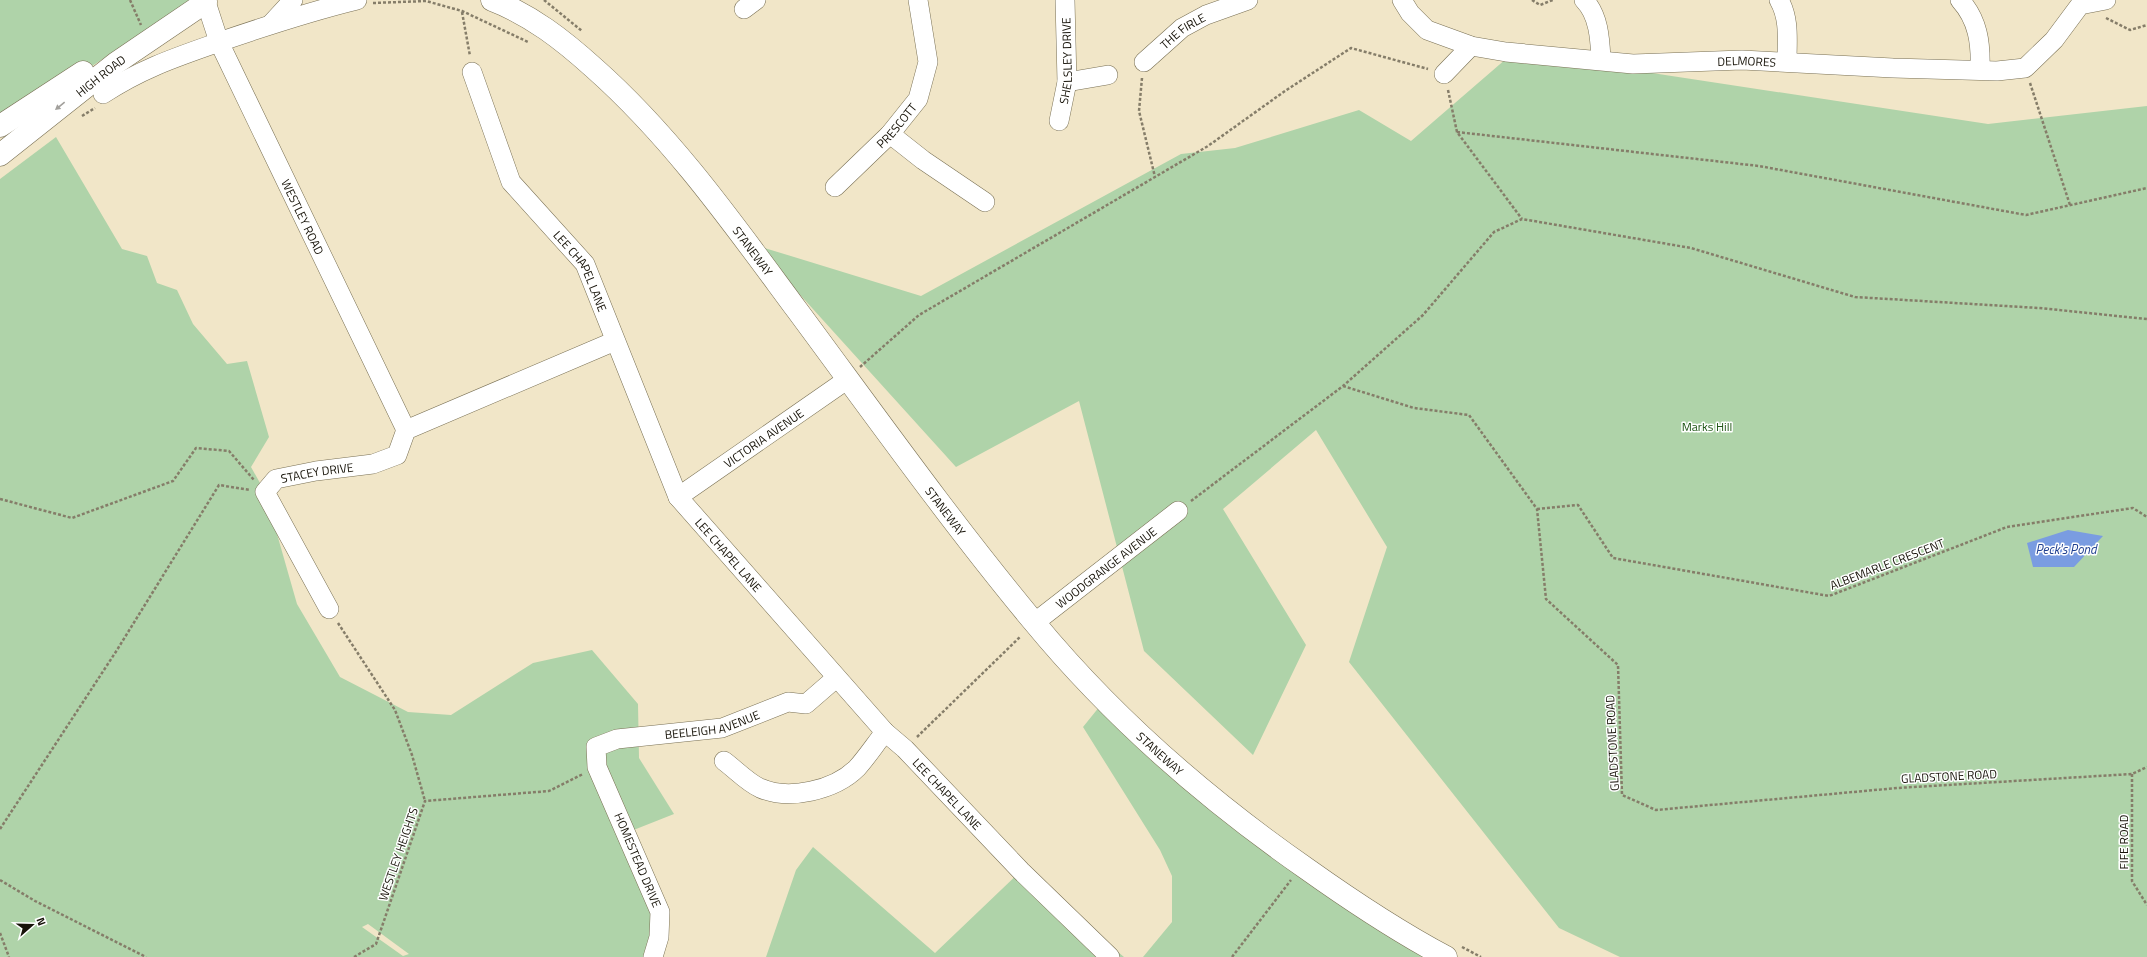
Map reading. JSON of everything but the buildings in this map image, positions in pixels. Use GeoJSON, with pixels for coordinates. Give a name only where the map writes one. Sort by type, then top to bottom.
{"type":"FeatureCollection","features":[{"type":"Feature","properties":{"kind":"main road","name":"HIGH ROAD"},"geometry":{"type":"LineString","coordinates":[[0,126],[161,21],[210,1]]}},
{"type":"Feature","properties":{"kind":"main road","name":"HIGH ROAD"},"geometry":{"type":"LineString","coordinates":[[0,155],[116,63],[210,1]]}},
{"type":"Feature","properties":{"kind":"main road","name":"STANEWAY"},"geometry":{"type":"LineString","coordinates":[[502,2],[543,26],[569,45],[642,114],[701,183],[855,371],[963,533],[1034,623],[1104,701],[1169,762],[1240,820],[1302,866],[1369,912],[1453,952]]}},
{"type":"Feature","properties":{"kind":"street"},"geometry":{"type":"LineString","coordinates":[[270,25],[293,0]]}},
{"type":"Feature","properties":{"kind":"street"},"geometry":{"type":"LineString","coordinates":[[103,94],[125,79],[172,57],[321,8],[357,0]]}},
{"type":"Feature","properties":{"kind":"street","name":"PRESCOTT"},"geometry":{"type":"LineString","coordinates":[[834,187],[890,134],[918,99],[928,62],[918,0]]}},
{"type":"Feature","properties":{"kind":"street","name":"SHELSLEY DRIVE"},"geometry":{"type":"LineString","coordinates":[[1059,122],[1067,82],[1065,0]]}},
{"type":"Feature","properties":{"kind":"street","name":"THE FIRLE"},"geometry":{"type":"LineString","coordinates":[[1144,62],[1182,28],[1206,15],[1248,0]]}},
{"type":"Feature","properties":{"kind":"street","name":"DELMORES"},"geometry":{"type":"LineString","coordinates":[[1402,0],[1410,14],[1427,30],[1471,46],[1506,52],[1601,59],[1633,64],[1742,60],[1893,68],[1980,69],[1997,71],[2025,68]]}},
{"type":"Feature","properties":{"kind":"street"},"geometry":{"type":"LineString","coordinates":[[1584,0],[1594,16],[1598,28],[1601,59]]}},
{"type":"Feature","properties":{"kind":"street"},"geometry":{"type":"LineString","coordinates":[[1779,0],[1784,8],[1787,27],[1787,62]]}},
{"type":"Feature","properties":{"kind":"street"},"geometry":{"type":"LineString","coordinates":[[1960,0],[1966,7],[1976,26],[1981,47],[1980,69]]}},
{"type":"Feature","properties":{"kind":"street","name":"WESTLEY ROAD"},"geometry":{"type":"LineString","coordinates":[[210,1],[219,42],[406,430]]}},
{"type":"Feature","properties":{"kind":"street"},"geometry":{"type":"LineString","coordinates":[[2025,68],[2054,40],[2080,4],[2105,9]]}},
{"type":"Feature","properties":{"kind":"street"},"geometry":{"type":"LineString","coordinates":[[1444,74],[1471,46]]}},
{"type":"Feature","properties":{"kind":"street","name":"LEE CHAPEL LANE"},"geometry":{"type":"LineString","coordinates":[[472,72],[510,182],[585,264],[678,497],[885,732],[905,749],[1021,871],[1110,957]]}},
{"type":"Feature","properties":{"kind":"street"},"geometry":{"type":"LineString","coordinates":[[1067,82],[1108,75]]}},
{"type":"Feature","properties":{"kind":"street"},"geometry":{"type":"LineString","coordinates":[[890,134],[923,160],[985,202]]}},
{"type":"Feature","properties":{"kind":"street"},"geometry":{"type":"LineString","coordinates":[[406,430],[615,341]]}},
{"type":"Feature","properties":{"kind":"street","name":"VICTORIA AVENUE"},"geometry":{"type":"LineString","coordinates":[[678,497],[855,371]]}},
{"type":"Feature","properties":{"kind":"street","name":"STACEY DRIVE"},"geometry":{"type":"LineString","coordinates":[[329,609],[265,492],[276,479],[316,471],[373,464],[397,455],[406,430]]}},
{"type":"Feature","properties":{"kind":"street","name":"WOODGRANGE AVENUE"},"geometry":{"type":"LineString","coordinates":[[1034,623],[1178,511]]}},
{"type":"Feature","properties":{"kind":"street","name":"BEELEIGH AVENUE"},"geometry":{"type":"LineString","coordinates":[[597,767],[596,747],[618,739],[722,728],[788,702],[806,704],[836,678]]}},
{"type":"Feature","properties":{"kind":"street"},"geometry":{"type":"LineString","coordinates":[[724,761],[760,788],[791,795],[823,789],[841,780],[857,768],[885,732]]}},
{"type":"Feature","properties":{"kind":"street","name":"HOMESTEAD DRIVE"},"geometry":{"type":"LineString","coordinates":[[597,767],[660,912],[659,937],[653,957]]}},
{"type":"Feature","properties":{"kind":"path"},"geometry":{"type":"LineString","coordinates":[[130,0],[144,32]]}},
{"type":"Feature","properties":{"kind":"path"},"geometry":{"type":"LineString","coordinates":[[544,0],[587,35]]}},
{"type":"Feature","properties":{"kind":"path"},"geometry":{"type":"LineString","coordinates":[[1532,0],[1540,5],[1554,0]]}},
{"type":"Feature","properties":{"kind":"path"},"geometry":{"type":"LineString","coordinates":[[2105,9],[2130,30],[2147,25]]}},
{"type":"Feature","properties":{"kind":"path"},"geometry":{"type":"LineString","coordinates":[[472,72],[462,11],[532,44]]}},
{"type":"Feature","properties":{"kind":"path"},"geometry":{"type":"LineString","coordinates":[[875,352],[919,315],[1208,146],[1285,91],[1351,48],[1444,74],[1457,132],[1522,219]]}},
{"type":"Feature","properties":{"kind":"path"},"geometry":{"type":"LineString","coordinates":[[1144,62],[1139,111],[1155,177]]}},
{"type":"Feature","properties":{"kind":"path"},"geometry":{"type":"LineString","coordinates":[[2025,68],[2070,205]]}},
{"type":"Feature","properties":{"kind":"path"},"geometry":{"type":"LineString","coordinates":[[1457,132],[1759,166],[2026,215],[2147,188]]}},
{"type":"Feature","properties":{"kind":"path"},"geometry":{"type":"LineString","coordinates":[[1178,511],[1343,386],[1423,315],[1494,232],[1522,219],[1691,248],[1855,297],[2040,308],[2147,319]]}},
{"type":"Feature","properties":{"kind":"path"},"geometry":{"type":"LineString","coordinates":[[1343,386],[1414,408],[1469,415],[1537,509]]}},
{"type":"Feature","properties":{"kind":"path"},"geometry":{"type":"LineString","coordinates":[[0,499],[72,518],[173,481],[196,448],[229,451],[265,492]]}},
{"type":"Feature","properties":{"kind":"path"},"geometry":{"type":"LineString","coordinates":[[0,829],[118,650],[219,485],[265,492]]}},
{"type":"Feature","properties":{"kind":"path","name":"ALBEMARLE CRESCENT"},"geometry":{"type":"LineString","coordinates":[[1537,509],[1578,505],[1613,558],[1829,596],[2008,527],[2133,508],[2147,517]]}},
{"type":"Feature","properties":{"kind":"path","name":"GLADSTONE ROAD"},"geometry":{"type":"LineString","coordinates":[[1537,509],[1546,599],[1618,665],[1622,795],[1656,810],[1897,788],[2132,774],[2147,767]]}},
{"type":"Feature","properties":{"kind":"path"},"geometry":{"type":"LineString","coordinates":[[329,609],[394,710],[412,755],[425,801]]}},
{"type":"Feature","properties":{"kind":"path"},"geometry":{"type":"LineString","coordinates":[[905,749],[1034,623]]}},
{"type":"Feature","properties":{"kind":"path","name":"WESTLEY HEIGHTS"},"geometry":{"type":"LineString","coordinates":[[354,957],[376,944],[425,801],[549,791],[597,767]]}},
{"type":"Feature","properties":{"kind":"path","name":"FIFE ROAD"},"geometry":{"type":"LineString","coordinates":[[2132,774],[2132,881],[2147,905]]}},
{"type":"Feature","properties":{"kind":"path"},"geometry":{"type":"LineString","coordinates":[[1232,957],[1302,866]]}},
{"type":"Feature","properties":{"kind":"path"},"geometry":{"type":"LineString","coordinates":[[0,880],[34,901],[146,957]]}},
{"type":"Feature","properties":{"kind":"path"},"geometry":{"type":"LineString","coordinates":[[0,933],[9,957]]}},
{"type":"Feature","properties":{"kind":"path"},"geometry":{"type":"LineString","coordinates":[[1453,952],[1481,957]]}},
{"type":"Feature","properties":{"kind":"green space"},"geometry":{"type":"Polygon","coordinates":[[[0,0],[213,0],[161,21],[0,126],[0,0]]]}},
{"type":"Feature","properties":{"kind":"green space","name":"Marks Hill"},"geometry":{"type":"Polygon","coordinates":[[[1514,52],[1988,124],[2147,106],[2147,957],[1620,957],[1559,928],[1349,662],[1387,547],[1316,430],[1223,509],[1306,645],[1253,755],[1144,651],[1079,401],[956,467],[755,245],[921,296],[1181,154],[1235,148],[1359,110],[1411,141],[1514,52]]]}},
{"type":"Feature","properties":{"kind":"green space"},"geometry":{"type":"Polygon","coordinates":[[[56,137],[122,249],[147,256],[157,283],[177,290],[193,324],[227,364],[247,361],[269,437],[251,467],[265,492],[297,604],[340,677],[408,712],[451,715],[533,663],[592,650],[638,704],[639,758],[674,814],[626,833],[660,912],[653,957],[0,957],[0,179],[56,137]],[[368,924],[362,927],[403,956],[409,954],[368,924]]]}},
{"type":"Feature","properties":{"kind":"green space"},"geometry":{"type":"Polygon","coordinates":[[[1104,701],[1136,732],[1446,957],[1143,957],[1172,922],[1172,876],[1160,850],[1083,727],[1104,701]]]}},
{"type":"Feature","properties":{"kind":"green space"},"geometry":{"type":"Polygon","coordinates":[[[813,847],[935,953],[1021,871],[1124,957],[766,957],[796,870],[813,847]]]}},
{"type":"Feature","properties":{"kind":"water","name":"Peck's Pond"},"geometry":{"type":"Polygon","coordinates":[[[2068,530],[2103,536],[2074,567],[2033,567],[2027,543],[2068,530]]]}}]}
